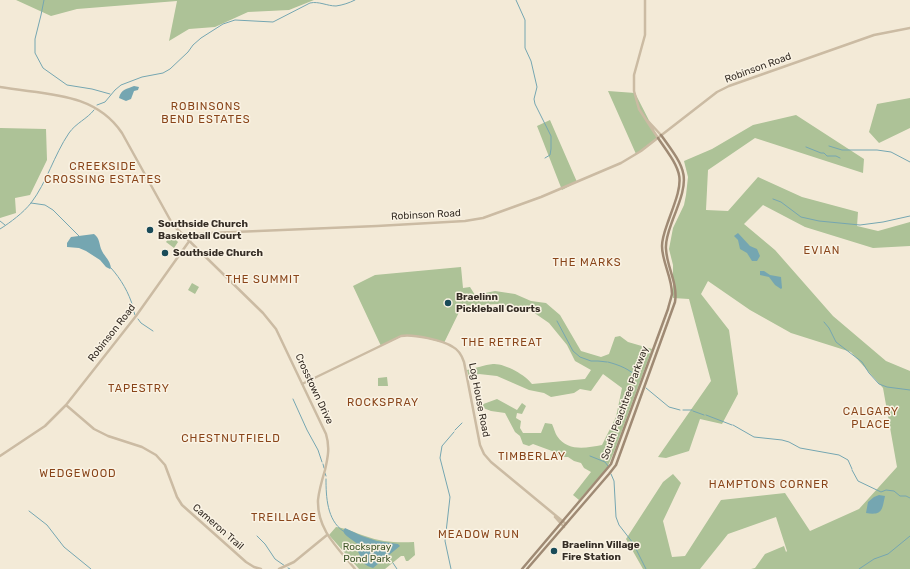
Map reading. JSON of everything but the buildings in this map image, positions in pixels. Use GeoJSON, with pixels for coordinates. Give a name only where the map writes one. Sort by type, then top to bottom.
{"type":"FeatureCollection","features":[{"type":"Feature","properties":{"kind":"main road","name":"South Peachtree Parkway"},"geometry":{"type":"LineString","coordinates":[[527,569],[616,465],[671,315],[676,296],[675,284],[666,249],[668,232],[682,198],[684,182],[680,162],[661,135]]}},
{"type":"Feature","properties":{"kind":"main road","name":"South Peachtree Parkway"},"geometry":{"type":"LineString","coordinates":[[522,569],[606,471],[615,455],[671,298],[670,282],[662,254],[662,239],[678,194],[680,176],[677,165],[658,138]]}},
{"type":"Feature","properties":{"kind":"street"},"geometry":{"type":"LineString","coordinates":[[645,0],[645,35],[635,70],[633,83],[636,102],[658,138]]}},
{"type":"Feature","properties":{"kind":"street","name":"Robinson Road"},"geometry":{"type":"LineString","coordinates":[[0,456],[45,426],[66,404],[136,316],[190,240],[199,234],[377,226],[478,219],[541,197],[631,158],[711,97],[729,86],[874,35],[910,28]]}},
{"type":"Feature","properties":{"kind":"street","name":"Crosstown Drive"},"geometry":{"type":"LineString","coordinates":[[0,87],[70,97],[85,102],[103,113],[122,133],[170,220],[263,313],[276,329],[328,441],[328,454],[318,499],[320,520],[327,535],[355,569]]}},
{"type":"Feature","properties":{"kind":"street"},"geometry":{"type":"LineString","coordinates":[[644,116],[661,135]]}},
{"type":"Feature","properties":{"kind":"street","name":"Log House Road"},"geometry":{"type":"LineString","coordinates":[[302,384],[401,336],[421,338],[451,346],[458,351],[464,362],[482,452],[491,462],[565,526]]}},
{"type":"Feature","properties":{"kind":"street","name":"Cameron Trail"},"geometry":{"type":"LineString","coordinates":[[66,404],[94,429],[108,436],[142,447],[156,455],[164,466],[177,497],[184,508],[246,562],[261,569]]}},
{"type":"Feature","properties":{"kind":"street"},"geometry":{"type":"LineString","coordinates":[[279,569],[294,562],[327,535]]}},
{"type":"Feature","properties":{"kind":"green space"},"geometry":{"type":"Polygon","coordinates":[[[16,0],[314,0],[289,10],[248,12],[215,27],[189,29],[169,41],[177,1],[77,9],[51,16],[16,0]]]}},
{"type":"Feature","properties":{"kind":"green space"},"geometry":{"type":"Polygon","coordinates":[[[608,91],[635,93],[658,138],[636,154],[608,91]]]}},
{"type":"Feature","properties":{"kind":"green space"},"geometry":{"type":"Polygon","coordinates":[[[910,98],[910,128],[879,143],[869,132],[877,104],[910,98]]]}},
{"type":"Feature","properties":{"kind":"green space"},"geometry":{"type":"Polygon","coordinates":[[[796,115],[864,159],[863,173],[755,138],[708,170],[706,210],[728,211],[758,177],[802,197],[858,212],[857,226],[878,231],[910,222],[910,246],[873,248],[805,227],[763,205],[744,224],[775,250],[833,316],[886,361],[910,371],[910,569],[751,569],[755,568],[765,554],[784,546],[786,552],[787,551],[776,517],[728,534],[700,569],[643,569],[626,539],[663,482],[673,474],[681,483],[663,521],[672,557],[685,556],[721,500],[785,493],[810,531],[859,509],[897,467],[883,388],[851,352],[791,333],[750,310],[708,281],[701,294],[729,330],[738,394],[722,424],[700,419],[689,451],[666,458],[658,457],[711,381],[689,299],[673,298],[673,265],[669,249],[673,228],[684,205],[686,195],[688,177],[684,161],[712,149],[753,125],[796,115]]]}},
{"type":"Feature","properties":{"kind":"green space"},"geometry":{"type":"Polygon","coordinates":[[[550,120],[577,182],[562,190],[537,126],[550,120]]]}},
{"type":"Feature","properties":{"kind":"green space"},"geometry":{"type":"Polygon","coordinates":[[[0,128],[46,129],[47,160],[30,195],[15,198],[16,213],[0,218],[0,128]]]}},
{"type":"Feature","properties":{"kind":"green space"},"geometry":{"type":"Polygon","coordinates":[[[171,235],[178,242],[174,248],[166,242],[171,235]]]}},
{"type":"Feature","properties":{"kind":"green space"},"geometry":{"type":"Polygon","coordinates":[[[461,267],[463,288],[470,287],[475,295],[495,291],[515,294],[531,301],[546,303],[560,315],[581,351],[601,357],[609,354],[615,337],[620,336],[628,342],[652,349],[607,468],[579,500],[573,495],[591,472],[584,468],[581,463],[568,457],[561,457],[552,451],[533,444],[529,446],[523,444],[520,436],[515,432],[505,413],[491,411],[478,406],[497,399],[517,410],[522,403],[526,406],[522,414],[517,413],[516,418],[521,421],[520,428],[523,433],[541,433],[545,423],[552,424],[557,436],[566,445],[584,448],[602,445],[616,417],[622,388],[603,374],[591,391],[580,389],[574,393],[551,397],[544,393],[529,390],[497,376],[479,374],[469,378],[467,370],[493,364],[503,365],[514,370],[525,377],[532,384],[585,379],[591,370],[575,361],[567,345],[549,323],[533,312],[498,304],[462,306],[444,343],[418,336],[402,336],[381,346],[353,286],[375,275],[461,267]]]}},
{"type":"Feature","properties":{"kind":"green space"},"geometry":{"type":"Polygon","coordinates":[[[192,283],[199,287],[195,294],[188,290],[192,283]]]}},
{"type":"Feature","properties":{"kind":"green space"},"geometry":{"type":"Polygon","coordinates":[[[387,377],[388,386],[378,386],[378,378],[387,377]]]}},
{"type":"Feature","properties":{"kind":"green space","name":"Rockspray Pond Park"},"geometry":{"type":"Polygon","coordinates":[[[336,527],[347,529],[383,541],[414,542],[415,555],[408,561],[406,561],[404,556],[401,556],[385,569],[359,569],[329,535],[336,527]]]}},
{"type":"Feature","properties":{"kind":"water"},"geometry":{"type":"Polygon","coordinates":[[[134,86],[139,87],[138,90],[134,91],[131,99],[126,101],[119,98],[123,91],[134,86]]]}},
{"type":"Feature","properties":{"kind":"water"},"geometry":{"type":"Polygon","coordinates":[[[738,233],[750,246],[757,249],[760,256],[757,261],[752,261],[747,253],[740,249],[738,240],[734,236],[738,233]]]}},
{"type":"Feature","properties":{"kind":"water"},"geometry":{"type":"Polygon","coordinates":[[[94,234],[102,251],[110,263],[110,269],[86,251],[79,248],[67,247],[67,243],[71,237],[94,234]]]}},
{"type":"Feature","properties":{"kind":"water"},"geometry":{"type":"Polygon","coordinates":[[[760,271],[781,277],[782,288],[781,289],[775,285],[769,277],[760,275],[760,271]]]}},
{"type":"Feature","properties":{"kind":"water"},"geometry":{"type":"Polygon","coordinates":[[[879,495],[885,496],[881,510],[872,514],[866,513],[868,502],[879,495]]]}},
{"type":"Feature","properties":{"kind":"water"},"geometry":{"type":"Polygon","coordinates":[[[345,528],[377,541],[398,544],[400,546],[373,568],[363,562],[356,549],[360,547],[344,533],[343,531],[345,528]]]}},
{"type":"Feature","properties":{"kind":"waterway"},"geometry":{"type":"LineString","coordinates":[[44,0],[35,39],[35,53],[43,68],[67,85],[92,89],[110,94]]}},
{"type":"Feature","properties":{"kind":"waterway"},"geometry":{"type":"LineString","coordinates":[[97,105],[105,102],[121,85],[142,77],[163,73],[170,69],[201,38],[223,24],[235,20],[273,22],[310,3],[336,6],[355,0]]}},
{"type":"Feature","properties":{"kind":"waterway"},"geometry":{"type":"LineString","coordinates":[[516,0],[525,20],[525,48],[531,61],[537,87],[534,99],[535,104],[551,136],[550,155],[545,158]]}},
{"type":"Feature","properties":{"kind":"waterway"},"geometry":{"type":"LineString","coordinates":[[0,229],[17,217],[31,203],[42,186],[69,133],[94,110]]}},
{"type":"Feature","properties":{"kind":"waterway"},"geometry":{"type":"LineString","coordinates":[[829,146],[842,150],[877,150],[891,152],[910,162]]}},
{"type":"Feature","properties":{"kind":"waterway"},"geometry":{"type":"LineString","coordinates":[[806,147],[824,153],[827,156],[836,156],[840,158]]}},
{"type":"Feature","properties":{"kind":"waterway"},"geometry":{"type":"LineString","coordinates":[[773,199],[781,202],[801,217],[819,221],[860,225],[910,216]]}},
{"type":"Feature","properties":{"kind":"waterway"},"geometry":{"type":"LineString","coordinates":[[31,203],[45,205],[53,210],[79,236]]}},
{"type":"Feature","properties":{"kind":"waterway"},"geometry":{"type":"LineString","coordinates":[[0,221],[5,225]]}},
{"type":"Feature","properties":{"kind":"waterway"},"geometry":{"type":"LineString","coordinates":[[111,268],[124,286],[133,307]]}},
{"type":"Feature","properties":{"kind":"waterway"},"geometry":{"type":"LineString","coordinates":[[133,309],[135,315]]}},
{"type":"Feature","properties":{"kind":"waterway"},"geometry":{"type":"LineString","coordinates":[[138,319],[141,323],[153,331]]}},
{"type":"Feature","properties":{"kind":"waterway"},"geometry":{"type":"LineString","coordinates":[[557,321],[573,351],[580,357],[591,361],[607,362]]}},
{"type":"Feature","properties":{"kind":"waterway"},"geometry":{"type":"LineString","coordinates":[[824,322],[829,328],[836,342],[862,362],[879,384],[887,387],[910,390]]}},
{"type":"Feature","properties":{"kind":"waterway"},"geometry":{"type":"LineString","coordinates":[[608,362],[624,368],[638,378]]}},
{"type":"Feature","properties":{"kind":"waterway"},"geometry":{"type":"LineString","coordinates":[[646,388],[669,407],[680,410]]}},
{"type":"Feature","properties":{"kind":"waterway"},"geometry":{"type":"LineString","coordinates":[[293,399],[318,450],[322,462]]}},
{"type":"Feature","properties":{"kind":"waterway"},"geometry":{"type":"LineString","coordinates":[[683,410],[692,410]]}},
{"type":"Feature","properties":{"kind":"waterway"},"geometry":{"type":"LineString","coordinates":[[693,411],[704,415]]}},
{"type":"Feature","properties":{"kind":"waterway"},"geometry":{"type":"LineString","coordinates":[[706,415],[732,425]]}},
{"type":"Feature","properties":{"kind":"waterway"},"geometry":{"type":"LineString","coordinates":[[455,430],[462,423]]}},
{"type":"Feature","properties":{"kind":"waterway"},"geometry":{"type":"LineString","coordinates":[[733,425],[754,437],[782,440],[800,448],[839,455],[848,460],[852,469]]}},
{"type":"Feature","properties":{"kind":"waterway"},"geometry":{"type":"LineString","coordinates":[[451,569],[445,541],[450,497],[440,458],[442,446],[454,432]]}},
{"type":"Feature","properties":{"kind":"waterway"},"geometry":{"type":"LineString","coordinates":[[590,456],[605,462],[608,466]]}},
{"type":"Feature","properties":{"kind":"waterway"},"geometry":{"type":"LineString","coordinates":[[323,464],[324,468]]}},
{"type":"Feature","properties":{"kind":"waterway"},"geometry":{"type":"LineString","coordinates":[[852,470],[858,481],[881,492],[886,490],[894,491],[900,496],[910,498]]}},
{"type":"Feature","properties":{"kind":"waterway"},"geometry":{"type":"LineString","coordinates":[[611,474],[614,481],[616,517],[619,525],[633,543],[646,569]]}},
{"type":"Feature","properties":{"kind":"waterway"},"geometry":{"type":"LineString","coordinates":[[326,479],[328,508],[334,521],[343,531]]}},
{"type":"Feature","properties":{"kind":"waterway"},"geometry":{"type":"LineString","coordinates":[[29,511],[47,525],[64,547],[91,569]]}},
{"type":"Feature","properties":{"kind":"waterway"},"geometry":{"type":"LineString","coordinates":[[257,536],[265,544],[275,559],[285,566]]}},
{"type":"Feature","properties":{"kind":"waterway"},"geometry":{"type":"LineString","coordinates":[[859,569],[874,559],[888,554],[910,536]]}},
{"type":"Feature","properties":{"kind":"waterway"},"geometry":{"type":"LineString","coordinates":[[393,563],[397,569]]}},
{"type":"Feature","properties":{"kind":"place","name":"Southside Church Basketball Court"},"geometry":{"type":"Point","coordinates":[150,230]}},
{"type":"Feature","properties":{"kind":"place","name":"Southside Church"},"geometry":{"type":"Point","coordinates":[165,253]}},
{"type":"Feature","properties":{"kind":"place","name":"Braelinn Pickleball Courts"},"geometry":{"type":"Point","coordinates":[448,303]}},
{"type":"Feature","properties":{"kind":"place","name":"Braelinn Village Fire Station"},"geometry":{"type":"Point","coordinates":[554,551]}},
{"type":"Feature","properties":{"kind":"district","name":"ROBINSONS BEND ESTATES"},"geometry":{"type":"Point","coordinates":[206,113]}},
{"type":"Feature","properties":{"kind":"district","name":"CREEKSIDE CROSSING ESTATES"},"geometry":{"type":"Point","coordinates":[103,173]}},
{"type":"Feature","properties":{"kind":"district","name":"EVIAN"},"geometry":{"type":"Point","coordinates":[822,251]}},
{"type":"Feature","properties":{"kind":"district","name":"THE MARKS"},"geometry":{"type":"Point","coordinates":[587,263]}},
{"type":"Feature","properties":{"kind":"district","name":"THE SUMMIT"},"geometry":{"type":"Point","coordinates":[263,280]}},
{"type":"Feature","properties":{"kind":"district","name":"THE RETREAT"},"geometry":{"type":"Point","coordinates":[502,343]}},
{"type":"Feature","properties":{"kind":"district","name":"TAPESTRY"},"geometry":{"type":"Point","coordinates":[139,389]}},
{"type":"Feature","properties":{"kind":"district","name":"ROCKSPRAY"},"geometry":{"type":"Point","coordinates":[383,403]}},
{"type":"Feature","properties":{"kind":"district","name":"CALGARY PLACE"},"geometry":{"type":"Point","coordinates":[871,418]}},
{"type":"Feature","properties":{"kind":"district","name":"CHESTNUTFIELD"},"geometry":{"type":"Point","coordinates":[231,439]}},
{"type":"Feature","properties":{"kind":"district","name":"TIMBERLAY"},"geometry":{"type":"Point","coordinates":[532,457]}},
{"type":"Feature","properties":{"kind":"district","name":"WEDGEWOOD"},"geometry":{"type":"Point","coordinates":[78,474]}},
{"type":"Feature","properties":{"kind":"district","name":"HAMPTONS CORNER"},"geometry":{"type":"Point","coordinates":[769,485]}},
{"type":"Feature","properties":{"kind":"district","name":"TREILLAGE"},"geometry":{"type":"Point","coordinates":[284,518]}},
{"type":"Feature","properties":{"kind":"district","name":"MEADOW RUN"},"geometry":{"type":"Point","coordinates":[479,535]}}]}
